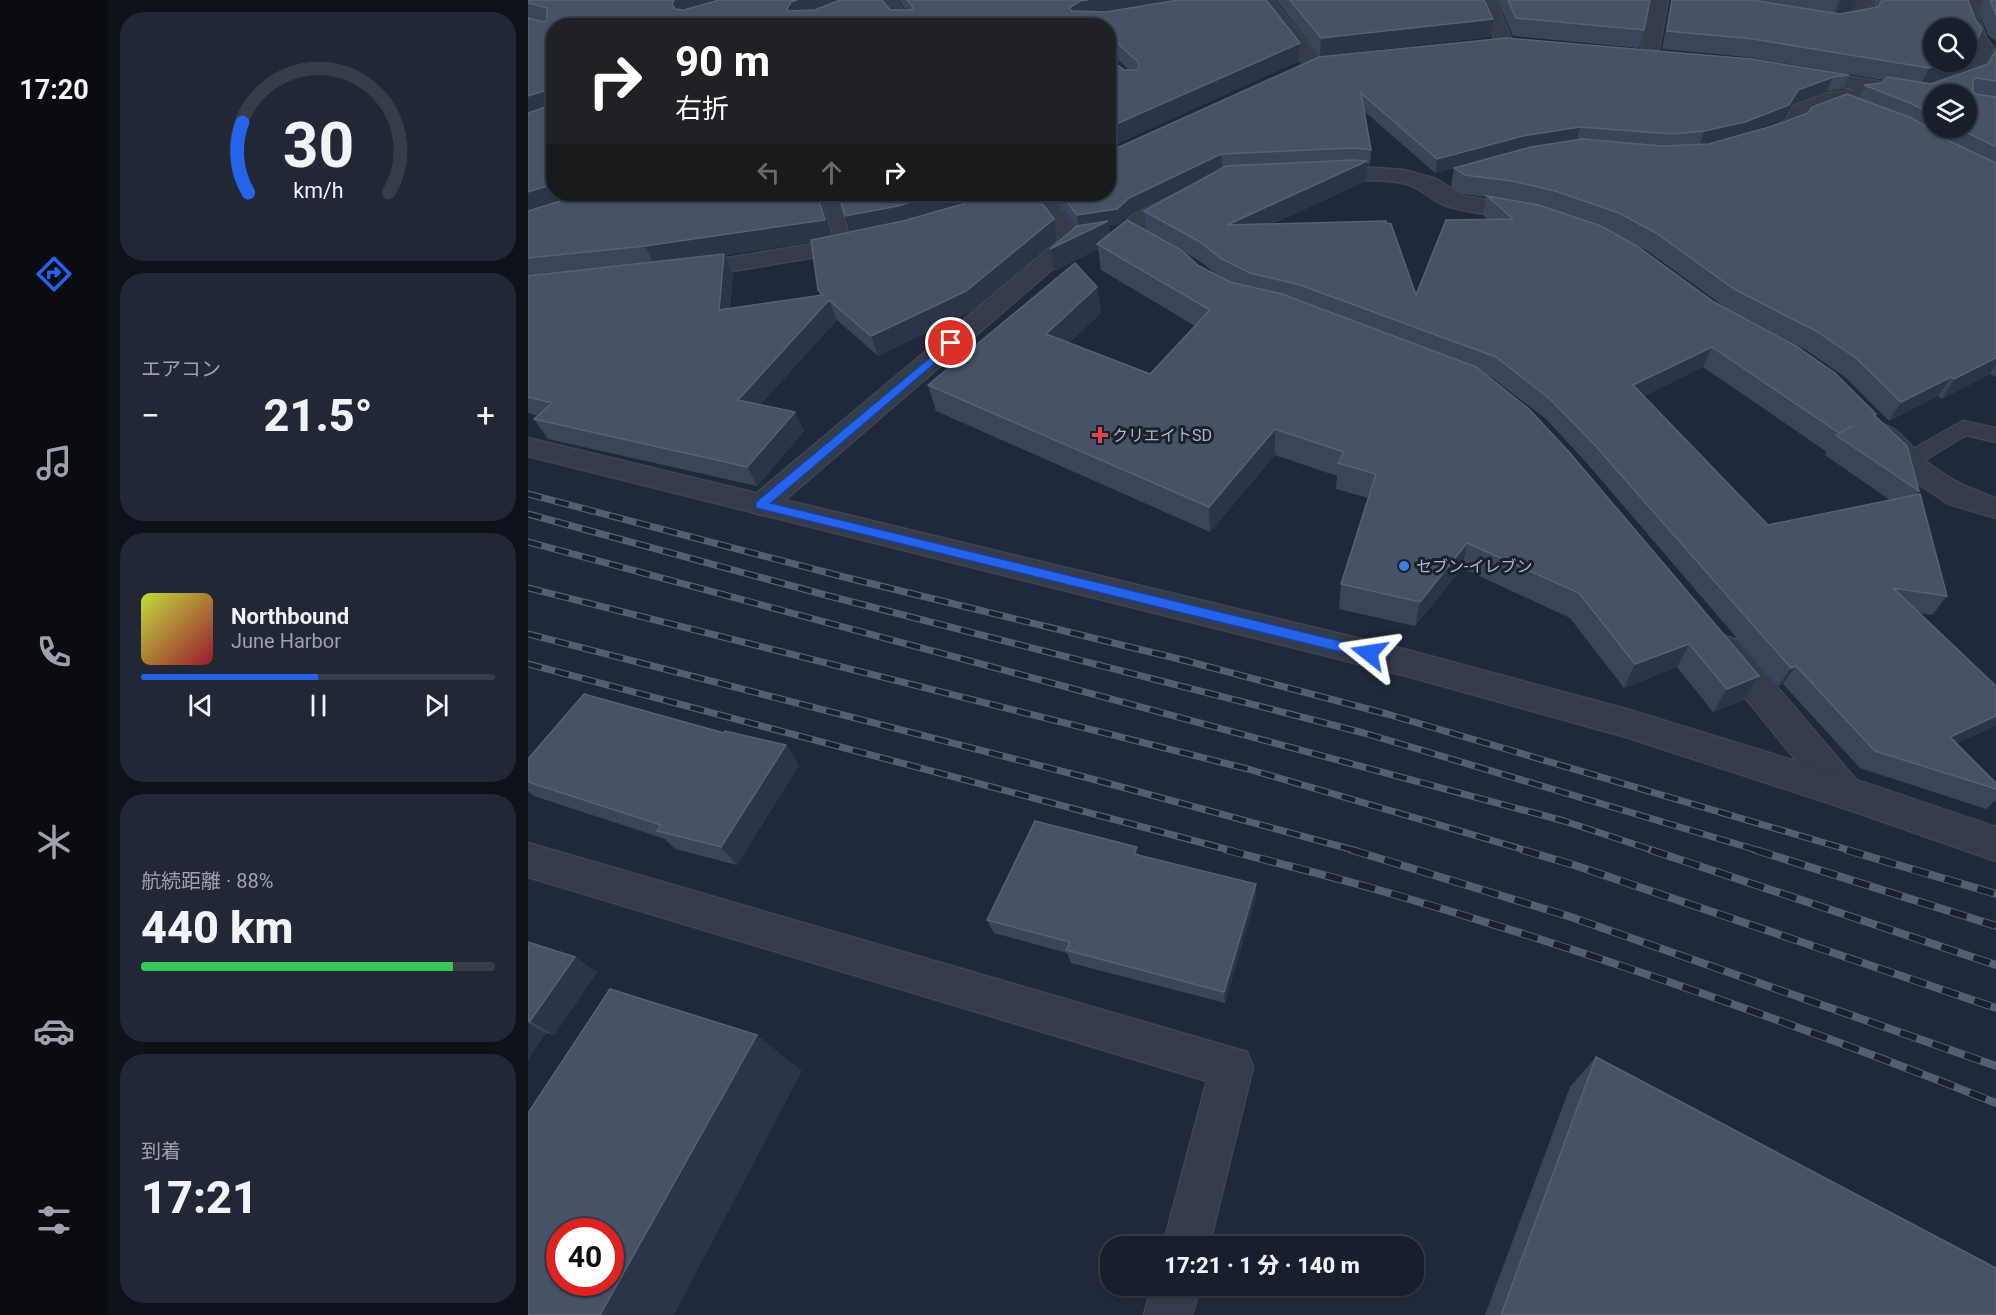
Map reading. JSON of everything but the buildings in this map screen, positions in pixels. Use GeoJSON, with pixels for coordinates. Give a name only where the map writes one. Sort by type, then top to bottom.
{"type":"FeatureCollection","features":[{"type":"Feature","properties":{"kind":"street"},"geometry":{"type":"LineString","coordinates":[[886,0],[900,18]]}},
{"type":"Feature","properties":{"kind":"street"},"geometry":{"type":"LineString","coordinates":[[1264,0],[1314,64]]}},
{"type":"Feature","properties":{"kind":"street"},"geometry":{"type":"LineString","coordinates":[[1486,0],[1504,43]]}},
{"type":"Feature","properties":{"kind":"street"},"geometry":{"type":"LineString","coordinates":[[1649,55],[1659,0]]}},
{"type":"Feature","properties":{"kind":"street"},"geometry":{"type":"LineString","coordinates":[[1809,21],[1833,24],[1863,19],[1863,0]]}},
{"type":"Feature","properties":{"kind":"street"},"geometry":{"type":"LineString","coordinates":[[1954,84],[1971,76],[1990,49],[1977,39],[1968,12],[1974,0]]}},
{"type":"Feature","properties":{"kind":"street"},"geometry":{"type":"LineString","coordinates":[[1481,46],[1504,43],[1527,45]]}},
{"type":"Feature","properties":{"kind":"street"},"geometry":{"type":"LineString","coordinates":[[1627,53],[1672,58]]}},
{"type":"Feature","properties":{"kind":"street"},"geometry":{"type":"LineString","coordinates":[[1292,74],[1314,64],[1338,62]]}},
{"type":"Feature","properties":{"kind":"street"},"geometry":{"type":"LineString","coordinates":[[1781,71],[1923,95]]}},
{"type":"Feature","properties":{"kind":"street"},"geometry":{"type":"LineString","coordinates":[[1745,143],[1793,125],[1800,110],[1828,99],[1864,95],[1923,96]]}},
{"type":"Feature","properties":{"kind":"street"},"geometry":{"type":"LineString","coordinates":[[1300,173],[1352,171],[1440,181],[1440,195],[1457,202],[1508,209],[1552,221]]}},
{"type":"Feature","properties":{"kind":"street"},"geometry":{"type":"LineString","coordinates":[[760,505],[1072,240],[1127,232],[1140,220],[1201,188]]}},
{"type":"Feature","properties":{"kind":"street"},"geometry":{"type":"LineString","coordinates":[[1035,201],[1072,240]]}},
{"type":"Feature","properties":{"kind":"street"},"geometry":{"type":"LineString","coordinates":[[1127,232],[1155,248]]}},
{"type":"Feature","properties":{"kind":"street"},"geometry":{"type":"LineString","coordinates":[[662,275],[845,247],[878,238]]}},
{"type":"Feature","properties":{"kind":"street"},"geometry":{"type":"LineString","coordinates":[[1865,415],[1918,470],[1959,497],[1996,508]]}},
{"type":"Feature","properties":{"kind":"street"},"geometry":{"type":"LineString","coordinates":[[528,447],[1362,651],[1626,723],[1844,792],[1996,844]]}},
{"type":"Feature","properties":{"kind":"street"},"geometry":{"type":"LineString","coordinates":[[1708,630],[1844,792]]}},
{"type":"Feature","properties":{"kind":"street"},"geometry":{"type":"LineString","coordinates":[[528,860],[1232,1067],[1189,1236]]}},
{"type":"Feature","properties":{"kind":"street"},"geometry":{"type":"LineString","coordinates":[[1168,1315],[1173,1296]]}},
{"type":"Feature","properties":{"kind":"lane"},"geometry":{"type":"LineString","coordinates":[[1797,118],[1810,118],[1839,105],[1859,113]]}},
{"type":"Feature","properties":{"kind":"lane"},"geometry":{"type":"LineString","coordinates":[[830,201],[845,247]]}},
{"type":"Feature","properties":{"kind":"lane"},"geometry":{"type":"LineString","coordinates":[[1908,461],[1963,428],[1996,435]]}},
{"type":"Feature","properties":{"kind":"railway"},"geometry":{"type":"LineString","coordinates":[[528,494],[840,576],[1183,660],[1387,714],[1852,851]]}},
{"type":"Feature","properties":{"kind":"railway"},"geometry":{"type":"LineString","coordinates":[[528,514],[829,596],[1364,733],[1760,851]]}},
{"type":"Feature","properties":{"kind":"railway"},"geometry":{"type":"LineString","coordinates":[[528,542],[1564,821],[1655,851]]}},
{"type":"Feature","properties":{"kind":"railway"},"geometry":{"type":"LineString","coordinates":[[528,588],[1248,769],[1528,851]]}},
{"type":"Feature","properties":{"kind":"railway"},"geometry":{"type":"LineString","coordinates":[[528,634],[1092,779],[1357,851]]}},
{"type":"Feature","properties":{"kind":"railway"},"geometry":{"type":"LineString","coordinates":[[528,664],[1233,851]]}},
{"type":"Feature","properties":{"kind":"railway"},"geometry":{"type":"LineString","coordinates":[[1227,850],[1389,893],[1619,965],[1846,1045],[1996,1103]]}},
{"type":"Feature","properties":{"kind":"railway"},"geometry":{"type":"LineString","coordinates":[[1352,850],[1571,917],[1996,1066]]}},
{"type":"Feature","properties":{"kind":"railway"},"geometry":{"type":"LineString","coordinates":[[1523,850],[1574,865],[1996,1008]]}},
{"type":"Feature","properties":{"kind":"railway"},"geometry":{"type":"LineString","coordinates":[[1651,850],[1996,965]]}},
{"type":"Feature","properties":{"kind":"railway"},"geometry":{"type":"LineString","coordinates":[[1756,850],[1996,926]]}},
{"type":"Feature","properties":{"kind":"railway"},"geometry":{"type":"LineString","coordinates":[[1847,850],[1996,894]]}},
{"type":"Feature","properties":{"kind":"place","name":"クリエイトSD"},"geometry":{"type":"Point","coordinates":[1100,435]}},
{"type":"Feature","properties":{"kind":"place","name":"セブン-イレブン"},"geometry":{"type":"Point","coordinates":[1404,566]}},
{"type":"Feature","properties":{"kind":"route"},"geometry":{"type":"LineString","coordinates":[[951,343],[760,505],[1369,653]]}}]}
